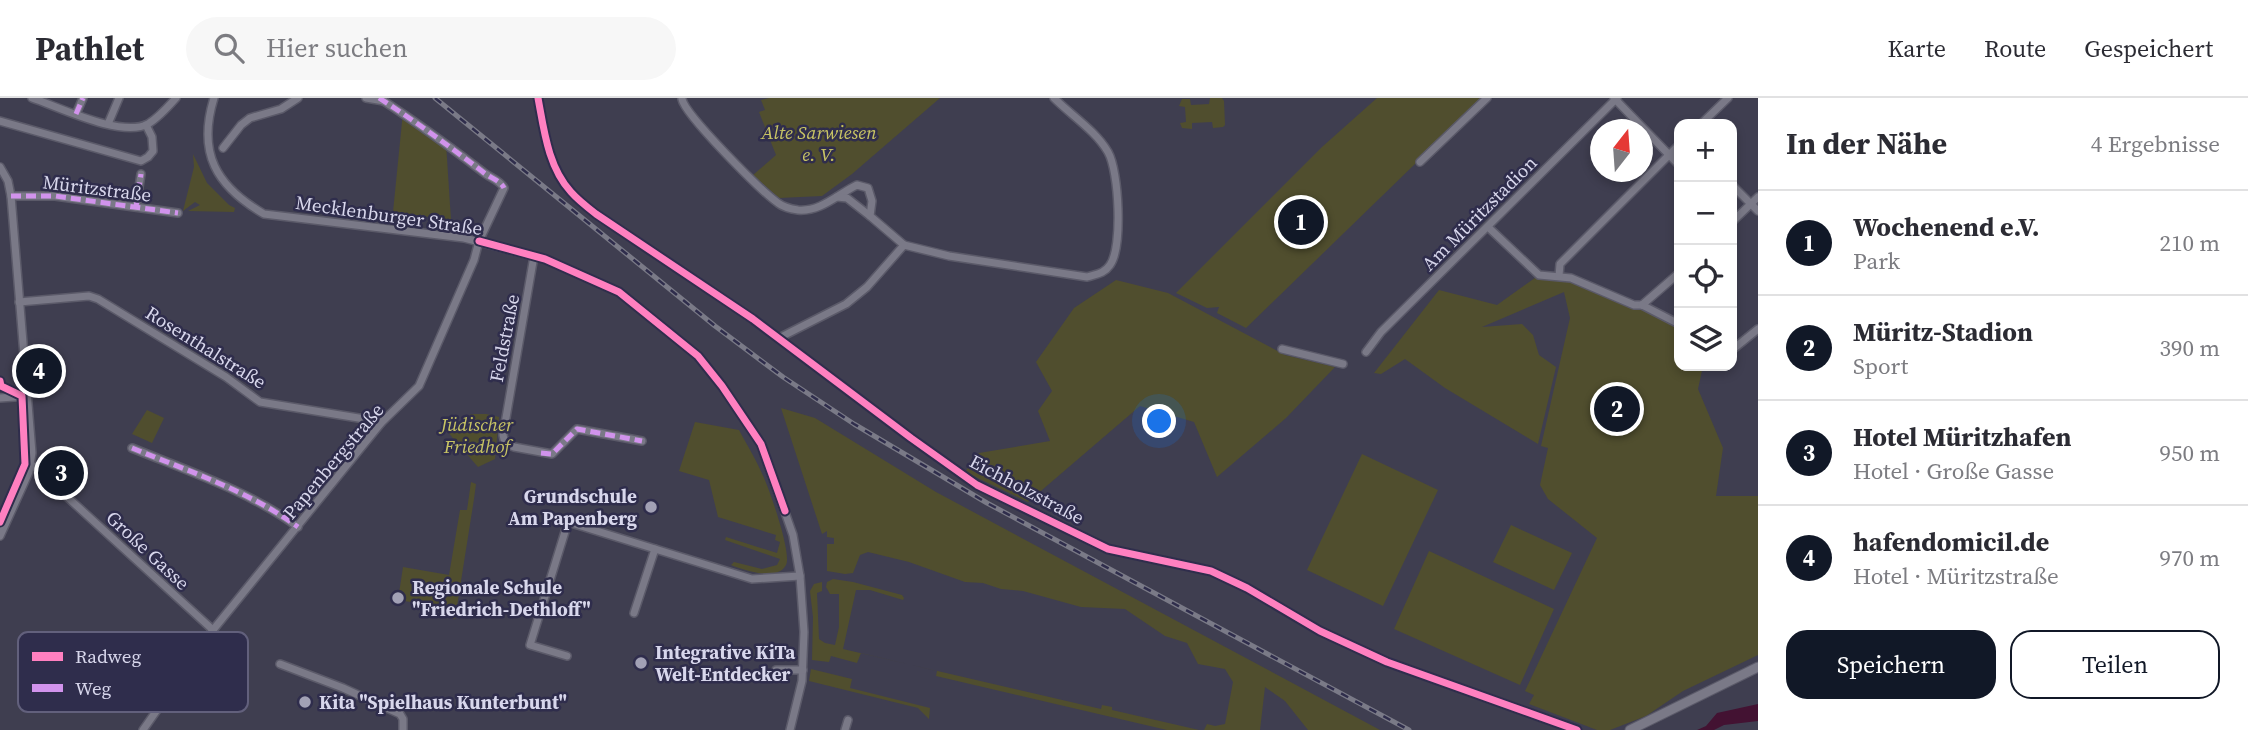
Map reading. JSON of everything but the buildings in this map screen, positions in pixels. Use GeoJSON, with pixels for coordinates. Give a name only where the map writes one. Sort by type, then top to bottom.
{"type":"FeatureCollection","features":[{"type":"Feature","properties":{"kind":"street"},"geometry":{"type":"LineString","coordinates":[[32,98],[108,124],[127,127],[146,125],[175,99]]}},
{"type":"Feature","properties":{"kind":"street"},"geometry":{"type":"LineString","coordinates":[[76,114],[83,98]]}},
{"type":"Feature","properties":{"kind":"street"},"geometry":{"type":"LineString","coordinates":[[108,124],[118,98]]}},
{"type":"Feature","properties":{"kind":"street","name":"Mecklenburger Straße"},"geometry":{"type":"LineString","coordinates":[[214,98],[209,113],[207,142],[211,162],[223,183],[245,203],[264,214],[479,241],[534,256],[569,268],[619,292],[698,356],[761,444],[793,535],[800,576],[804,632],[803,670],[790,730]]}},
{"type":"Feature","properties":{"kind":"street"},"geometry":{"type":"LineString","coordinates":[[223,148],[240,125],[250,118],[281,109],[299,98]]}},
{"type":"Feature","properties":{"kind":"street"},"geometry":{"type":"LineString","coordinates":[[366,98],[382,100]]}},
{"type":"Feature","properties":{"kind":"street","name":"Eichholzstraße"},"geometry":{"type":"LineString","coordinates":[[538,98],[556,171],[569,191],[596,214],[779,338],[978,485],[1108,549],[1210,571],[1247,588],[1320,631],[1387,662],[1577,730]]}},
{"type":"Feature","properties":{"kind":"street"},"geometry":{"type":"LineString","coordinates":[[838,197],[847,198],[904,245],[949,256],[1087,277],[1103,273],[1113,261],[1116,247],[1116,176],[1108,152],[1099,140],[1054,98]]}},
{"type":"Feature","properties":{"kind":"street"},"geometry":{"type":"LineString","coordinates":[[1420,162],[1487,98]]}},
{"type":"Feature","properties":{"kind":"street"},"geometry":{"type":"LineString","coordinates":[[1706,119],[1728,98]]}},
{"type":"Feature","properties":{"kind":"street"},"geometry":{"type":"LineString","coordinates":[[682,99],[683,105],[695,120],[762,191],[781,205],[797,210],[810,210],[858,185],[867,188],[872,201],[870,216]]}},
{"type":"Feature","properties":{"kind":"street"},"geometry":{"type":"LineString","coordinates":[[1615,99],[1674,160]]}},
{"type":"Feature","properties":{"kind":"street","name":"Am Müritzstadion"},"geometry":{"type":"LineString","coordinates":[[1366,352],[1381,332],[1615,99]]}},
{"type":"Feature","properties":{"kind":"street","name":"Papenbergstraße"},"geometry":{"type":"LineString","coordinates":[[213,630],[381,423],[419,386],[474,260],[479,241],[505,188],[502,183],[486,175],[446,143],[382,100]]}},
{"type":"Feature","properties":{"kind":"street"},"geometry":{"type":"LineString","coordinates":[[0,121],[135,161],[145,160],[154,147],[146,125]]}},
{"type":"Feature","properties":{"kind":"street"},"geometry":{"type":"LineString","coordinates":[[1559,275],[1674,152]]}},
{"type":"Feature","properties":{"kind":"street"},"geometry":{"type":"LineString","coordinates":[[0,167],[8,181],[11,196],[31,464],[0,536]]}},
{"type":"Feature","properties":{"kind":"street"},"geometry":{"type":"LineString","coordinates":[[136,207],[141,174]]}},
{"type":"Feature","properties":{"kind":"street"},"geometry":{"type":"LineString","coordinates":[[1737,190],[1758,211]]}},
{"type":"Feature","properties":{"kind":"street","name":"Müritzstraße"},"geometry":{"type":"LineString","coordinates":[[11,196],[55,196],[178,213]]}},
{"type":"Feature","properties":{"kind":"street"},"geometry":{"type":"LineString","coordinates":[[1737,217],[1758,197]]}},
{"type":"Feature","properties":{"kind":"street"},"geometry":{"type":"LineString","coordinates":[[1488,227],[1539,275],[1571,278],[1634,305],[1642,305],[1674,321]]}},
{"type":"Feature","properties":{"kind":"street"},"geometry":{"type":"LineString","coordinates":[[779,338],[846,304],[867,287],[904,245]]}},
{"type":"Feature","properties":{"kind":"street","name":"Feldstraße"},"geometry":{"type":"LineString","coordinates":[[534,256],[512,374],[503,435],[505,443],[552,454],[577,429],[642,441]]}},
{"type":"Feature","properties":{"kind":"street"},"geometry":{"type":"LineString","coordinates":[[1642,305],[1674,277]]}},
{"type":"Feature","properties":{"kind":"street","name":"Rosenthalstraße"},"geometry":{"type":"LineString","coordinates":[[19,302],[89,296],[99,299],[226,377],[260,402],[381,423]]}},
{"type":"Feature","properties":{"kind":"street"},"geometry":{"type":"LineString","coordinates":[[1737,346],[1758,328]]}},
{"type":"Feature","properties":{"kind":"street"},"geometry":{"type":"LineString","coordinates":[[1282,349],[1343,364]]}},
{"type":"Feature","properties":{"kind":"street"},"geometry":{"type":"LineString","coordinates":[[0,398],[28,396]]}},
{"type":"Feature","properties":{"kind":"street"},"geometry":{"type":"LineString","coordinates":[[132,448],[226,487],[298,527]]}},
{"type":"Feature","properties":{"kind":"street","name":"Große Gasse"},"geometry":{"type":"LineString","coordinates":[[31,464],[213,630]]}},
{"type":"Feature","properties":{"kind":"street"},"geometry":{"type":"LineString","coordinates":[[567,656],[530,645],[568,522],[752,579],[800,576]]}},
{"type":"Feature","properties":{"kind":"street"},"geometry":{"type":"LineString","coordinates":[[634,613],[655,549]]}},
{"type":"Feature","properties":{"kind":"street"},"geometry":{"type":"LineString","coordinates":[[280,664],[400,714],[403,730]]}},
{"type":"Feature","properties":{"kind":"street"},"geometry":{"type":"LineString","coordinates":[[1630,730],[1758,667]]}},
{"type":"Feature","properties":{"kind":"street"},"geometry":{"type":"LineString","coordinates":[[776,670],[803,670]]}},
{"type":"Feature","properties":{"kind":"street","name":"Papenbergstraße"},"geometry":{"type":"LineString","coordinates":[[143,730],[156,712]]}},
{"type":"Feature","properties":{"kind":"street"},"geometry":{"type":"LineString","coordinates":[[845,730],[848,720]]}},
{"type":"Feature","properties":{"kind":"green space","name":"Alte Sarwiesen e. V."},"geometry":{"type":"Polygon","coordinates":[[[940,98],[852,174],[822,196],[779,198],[753,175],[776,155],[759,112],[765,110],[761,100],[940,98]]]}},
{"type":"Feature","properties":{"kind":"green space"},"geometry":{"type":"Polygon","coordinates":[[[1210,98],[1222,98],[1224,101],[1225,125],[1213,128],[1212,122],[1192,123],[1192,129],[1182,128],[1180,123],[1186,122],[1185,107],[1179,106],[1182,99],[1190,99],[1191,105],[1209,104],[1210,98]]]}},
{"type":"Feature","properties":{"kind":"green space"},"geometry":{"type":"Polygon","coordinates":[[[1377,98],[1483,98],[1246,328],[1217,313],[1219,307],[1207,308],[1176,293],[1322,147],[1377,98]]]}},
{"type":"Feature","properties":{"kind":"green space"},"geometry":{"type":"Polygon","coordinates":[[[403,112],[446,143],[451,220],[393,212],[403,112]]]}},
{"type":"Feature","properties":{"kind":"green space"},"geometry":{"type":"Polygon","coordinates":[[[193,154],[207,183],[235,208],[234,212],[188,211],[200,205],[195,202],[183,211],[194,167],[193,154]]]}},
{"type":"Feature","properties":{"kind":"green space"},"geometry":{"type":"Polygon","coordinates":[[[1539,275],[1559,276],[1642,305],[1646,312],[1674,326],[1674,371],[1702,371],[1698,389],[1723,448],[1716,496],[1758,496],[1758,655],[1683,691],[1646,716],[1610,730],[1597,730],[1529,704],[1534,695],[1525,691],[1597,538],[1548,499],[1540,485],[1548,448],[1541,446],[1570,318],[1564,292],[1482,327],[1522,324],[1533,335],[1539,355],[1556,367],[1538,444],[1445,388],[1405,359],[1381,374],[1374,373],[1439,290],[1497,305],[1539,275]]]}},
{"type":"Feature","properties":{"kind":"green space"},"geometry":{"type":"Polygon","coordinates":[[[1116,280],[1168,293],[1285,355],[1335,367],[1286,418],[1217,477],[1194,422],[1140,406],[1028,502],[965,472],[979,453],[1050,441],[1038,411],[1052,391],[1036,362],[1074,308],[1116,280]]]}},
{"type":"Feature","properties":{"kind":"green space"},"geometry":{"type":"Polygon","coordinates":[[[781,408],[815,418],[936,492],[1380,730],[1308,730],[1285,701],[1265,687],[1260,730],[1204,730],[1207,724],[1225,724],[1233,682],[1225,669],[1198,664],[1187,643],[1165,636],[1125,609],[1081,607],[1023,591],[965,582],[909,562],[868,552],[860,555],[853,573],[827,571],[827,544],[834,544],[834,538],[827,537],[827,531],[822,534],[781,408]]]}},
{"type":"Feature","properties":{"kind":"green space"},"geometry":{"type":"Polygon","coordinates":[[[147,410],[164,418],[152,443],[132,434],[147,410]]]}},
{"type":"Feature","properties":{"kind":"green space","name":"Jüdischer Friedhof"},"geometry":{"type":"Polygon","coordinates":[[[471,414],[499,417],[495,459],[478,467],[446,430],[458,425],[471,414]]]}},
{"type":"Feature","properties":{"kind":"green space"},"geometry":{"type":"Polygon","coordinates":[[[695,422],[739,430],[761,472],[780,522],[787,559],[782,570],[768,574],[731,565],[734,562],[762,569],[777,565],[780,559],[725,540],[726,537],[777,553],[780,542],[775,540],[776,535],[718,517],[709,480],[679,471],[695,422]]]}},
{"type":"Feature","properties":{"kind":"green space"},"geometry":{"type":"Polygon","coordinates":[[[1362,454],[1438,490],[1383,606],[1307,570],[1362,454]]]}},
{"type":"Feature","properties":{"kind":"green space"},"geometry":{"type":"Polygon","coordinates":[[[471,482],[476,484],[455,619],[447,616],[448,608],[398,600],[403,567],[449,575],[460,510],[467,510],[471,482]]]}},
{"type":"Feature","properties":{"kind":"green space"},"geometry":{"type":"Polygon","coordinates":[[[1511,525],[1572,553],[1554,590],[1493,562],[1511,525]]]}},
{"type":"Feature","properties":{"kind":"green space"},"geometry":{"type":"Polygon","coordinates":[[[1429,551],[1554,609],[1520,685],[1394,629],[1429,551]]]}},
{"type":"Feature","properties":{"kind":"green space"},"geometry":{"type":"Polygon","coordinates":[[[833,579],[902,595],[904,598],[903,600],[870,590],[856,590],[843,649],[861,653],[857,663],[831,656],[829,662],[812,660],[813,617],[810,591],[814,584],[822,582],[822,591],[817,593],[819,639],[835,645],[839,627],[839,594],[830,594],[826,587],[827,582],[833,579]]]}},
{"type":"Feature","properties":{"kind":"green space"},"geometry":{"type":"Polygon","coordinates":[[[904,663],[1101,709],[1102,705],[1112,707],[1112,710],[1199,730],[1167,730],[936,676],[937,671],[904,663]]]}},
{"type":"Feature","properties":{"kind":"green space"},"geometry":{"type":"Polygon","coordinates":[[[811,669],[852,679],[850,688],[930,708],[929,719],[918,708],[809,681],[811,669]]]}},
{"type":"Feature","properties":{"kind":"shaded area"},"geometry":{"type":"Polygon","coordinates":[[[1758,704],[1758,721],[1724,725],[1714,730],[1697,730],[1706,726],[1717,713],[1758,704]]]}},
{"type":"Feature","properties":{"kind":"railway"},"geometry":{"type":"LineString","coordinates":[[435,98],[715,326],[783,377],[854,424],[987,503],[1409,730]]}},
{"type":"Feature","properties":{"kind":"marked path"},"geometry":{"type":"LineString","coordinates":[[76,114],[83,98]]}},
{"type":"Feature","properties":{"kind":"marked path"},"geometry":{"type":"LineString","coordinates":[[379,98],[504,188]]}},
{"type":"Feature","properties":{"kind":"marked path"},"geometry":{"type":"LineString","coordinates":[[136,207],[141,174]]}},
{"type":"Feature","properties":{"kind":"marked path"},"geometry":{"type":"LineString","coordinates":[[11,196],[55,196],[178,213]]}},
{"type":"Feature","properties":{"kind":"marked path"},"geometry":{"type":"LineString","coordinates":[[541,453],[552,454],[577,429],[642,441]]}},
{"type":"Feature","properties":{"kind":"marked path"},"geometry":{"type":"LineString","coordinates":[[132,448],[239,492],[298,527]]}},
{"type":"Feature","properties":{"kind":"cycle path"},"geometry":{"type":"LineString","coordinates":[[538,98],[552,160],[563,182],[580,201],[753,319],[977,485],[1108,549],[1211,571],[1247,588],[1320,631],[1387,662],[1577,730]]}},
{"type":"Feature","properties":{"kind":"cycle path"},"geometry":{"type":"LineString","coordinates":[[479,241],[545,259],[619,292],[698,356],[761,444],[785,511]]}},
{"type":"Feature","properties":{"kind":"cycle path"},"geometry":{"type":"LineString","coordinates":[[0,381],[1,386],[22,396],[25,464],[0,522]]}},
{"type":"Feature","properties":{"kind":"place","name":"Wochenend e.V."},"geometry":{"type":"Point","coordinates":[1301,222]}},
{"type":"Feature","properties":{"kind":"place","name":"hafendomicil.de"},"geometry":{"type":"Point","coordinates":[39,371]}},
{"type":"Feature","properties":{"kind":"place","name":"Müritz-Stadion"},"geometry":{"type":"Point","coordinates":[1617,409]}},
{"type":"Feature","properties":{"kind":"place","name":"Hotel Müritzhafen"},"geometry":{"type":"Point","coordinates":[61,473]}},
{"type":"Feature","properties":{"kind":"place","name":"Grundschule Am Papenberg"},"geometry":{"type":"Point","coordinates":[651,507]}},
{"type":"Feature","properties":{"kind":"place","name":"Regionale Schule \"Friedrich-Dethloff\""},"geometry":{"type":"Point","coordinates":[398,598]}},
{"type":"Feature","properties":{"kind":"place","name":"Integrative KiTa Welt-Entdecker"},"geometry":{"type":"Point","coordinates":[641,663]}},
{"type":"Feature","properties":{"kind":"place","name":"Kita \"Spielhaus Kunterbunt\""},"geometry":{"type":"Point","coordinates":[305,702]}}]}
